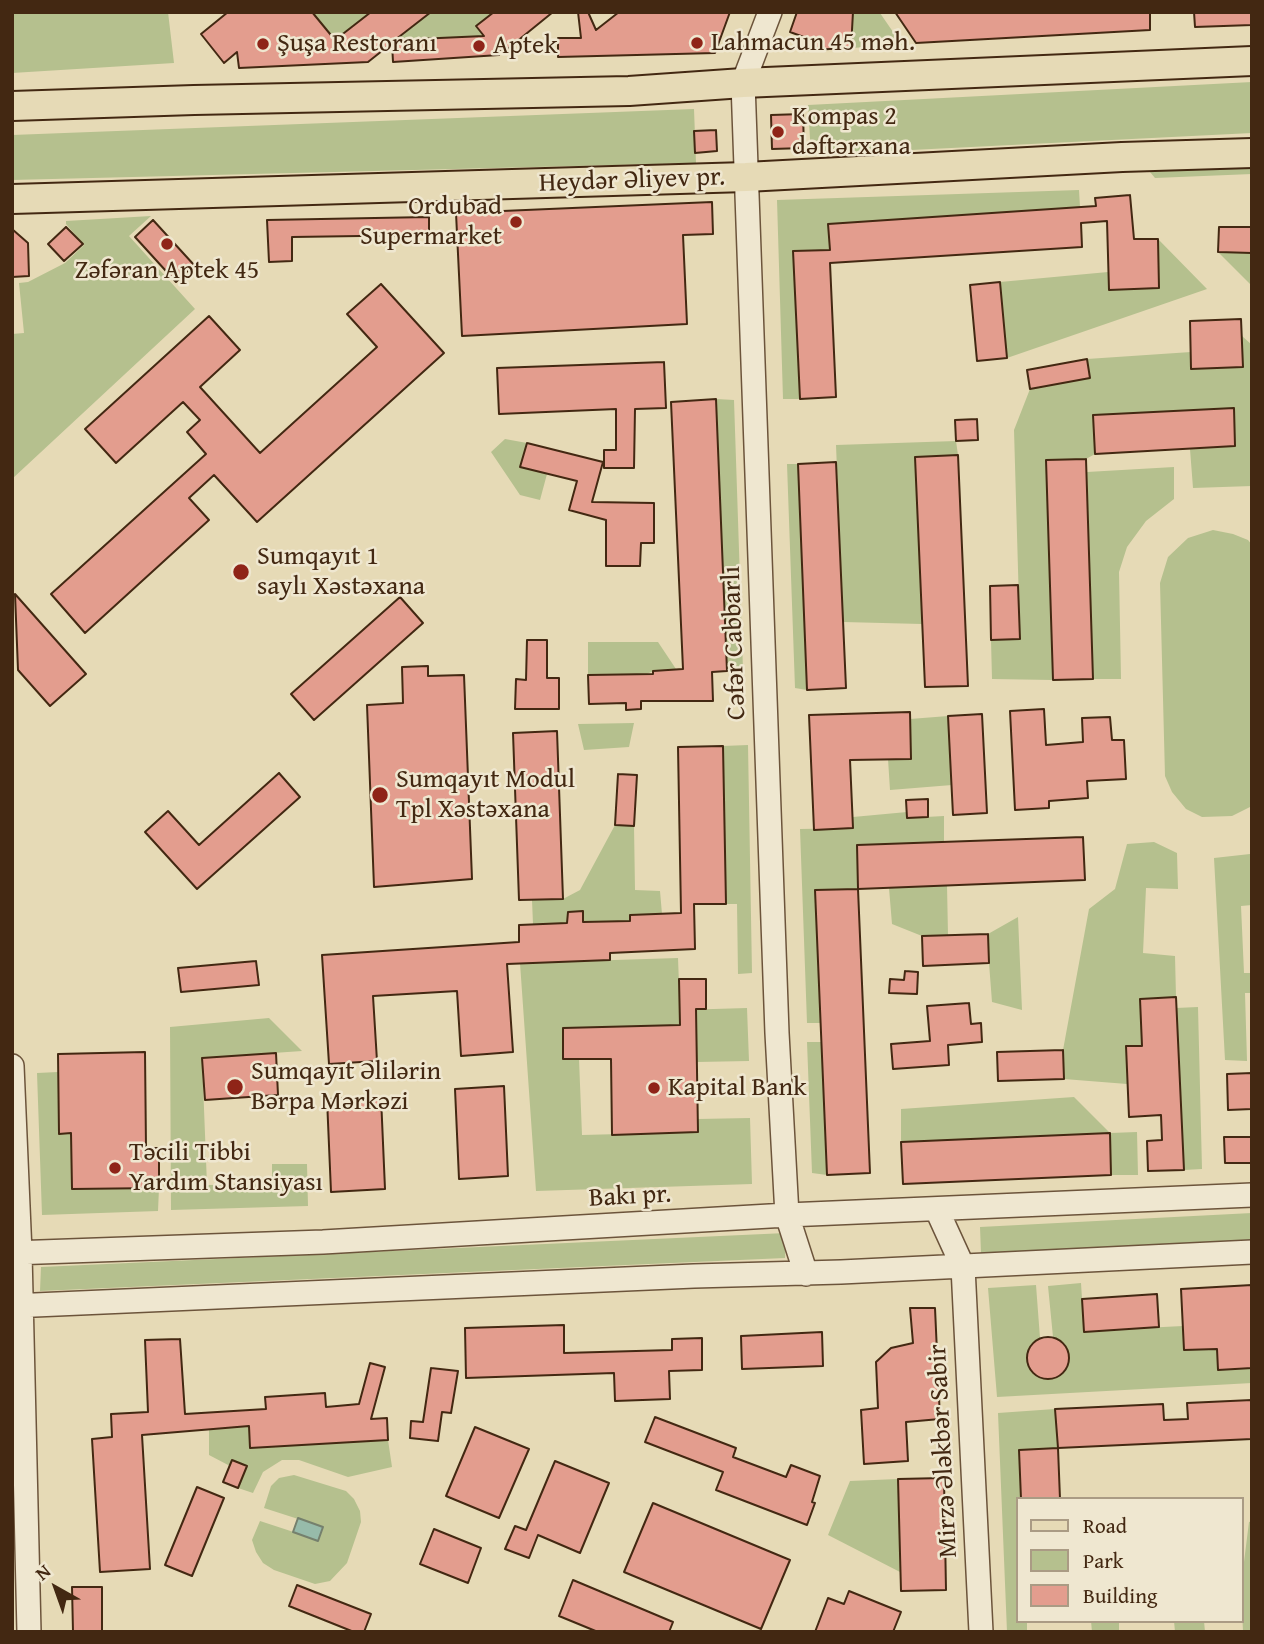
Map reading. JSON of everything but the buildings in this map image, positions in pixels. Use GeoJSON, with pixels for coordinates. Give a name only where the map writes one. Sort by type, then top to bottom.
{"type":"FeatureCollection","features":[{"type":"Feature","properties":{"kind":"main road"},"geometry":{"type":"LineString","coordinates":[[12,106],[208,99],[629,91],[743,83],[1252,61]]}},
{"type":"Feature","properties":{"kind":"main road","name":"Heydər Əliyev pr."},"geometry":{"type":"LineString","coordinates":[[12,199],[746,177],[1122,157],[1252,153]]}},
{"type":"Feature","properties":{"kind":"street","name":"Cəfər Cabbarlı"},"geometry":{"type":"LineString","coordinates":[[770,12],[743,83],[777,1033],[787,1215],[806,1274]]}},
{"type":"Feature","properties":{"kind":"street"},"geometry":{"type":"LineString","coordinates":[[12,1066],[16,1306],[29,1632]]}},
{"type":"Feature","properties":{"kind":"street","name":"Bakı pr."},"geometry":{"type":"LineString","coordinates":[[16,1253],[323,1242],[787,1215],[1252,1195]]}},
{"type":"Feature","properties":{"kind":"street"},"geometry":{"type":"LineString","coordinates":[[937,1210],[962,1267]]}},
{"type":"Feature","properties":{"kind":"street"},"geometry":{"type":"LineString","coordinates":[[16,1306],[694,1276],[806,1274],[1252,1252]]}},
{"type":"Feature","properties":{"kind":"street","name":"Mirzə Ələkbər Sabir"},"geometry":{"type":"LineString","coordinates":[[962,1267],[981,1632]]}},
{"type":"Feature","properties":{"kind":"green space"},"geometry":{"type":"Polygon","coordinates":[[[12,12],[168,12],[174,63],[12,73],[12,12]]]}},
{"type":"Feature","properties":{"kind":"green space"},"geometry":{"type":"Polygon","coordinates":[[[312,12],[371,12],[335,40],[312,12]]]}},
{"type":"Feature","properties":{"kind":"green space"},"geometry":{"type":"Polygon","coordinates":[[[431,12],[494,12],[477,26],[484,36],[415,39],[415,49],[392,50],[389,46],[431,12]]]}},
{"type":"Feature","properties":{"kind":"green space"},"geometry":{"type":"Polygon","coordinates":[[[853,12],[880,13],[902,45],[851,48],[853,12]]]}},
{"type":"Feature","properties":{"kind":"green space"},"geometry":{"type":"Polygon","coordinates":[[[1252,82],[1252,133],[811,155],[808,105],[1252,82]]]}},
{"type":"Feature","properties":{"kind":"green space"},"geometry":{"type":"Polygon","coordinates":[[[694,109],[696,163],[12,180],[12,135],[694,109]]]}},
{"type":"Feature","properties":{"kind":"green space"},"geometry":{"type":"Polygon","coordinates":[[[1252,162],[1252,174],[1155,178],[1145,166],[1252,162]]]}},
{"type":"Feature","properties":{"kind":"green space"},"geometry":{"type":"Polygon","coordinates":[[[1079,190],[1080,207],[829,224],[830,250],[793,252],[800,399],[783,399],[777,200],[1079,190]]]}},
{"type":"Feature","properties":{"kind":"green space"},"geometry":{"type":"Polygon","coordinates":[[[151,216],[129,236],[195,309],[12,479],[12,334],[24,333],[19,283],[28,282],[65,263],[84,245],[66,221],[151,216]]]}},
{"type":"Feature","properties":{"kind":"green space"},"geometry":{"type":"Polygon","coordinates":[[[1158,239],[1207,289],[1007,358],[1000,282],[1108,272],[1109,290],[1159,288],[1158,239]]]}},
{"type":"Feature","properties":{"kind":"green space"},"geometry":{"type":"Polygon","coordinates":[[[1218,252],[1252,253],[1252,286],[1218,252]]]}},
{"type":"Feature","properties":{"kind":"green space"},"geometry":{"type":"Polygon","coordinates":[[[1242,336],[1252,345],[1252,486],[1193,488],[1190,449],[1235,446],[1233,408],[1093,416],[1095,454],[1086,459],[1046,461],[1053,680],[992,679],[991,640],[1020,639],[1014,430],[1030,389],[1090,378],[1087,359],[1191,352],[1242,336]]]}},
{"type":"Feature","properties":{"kind":"green space"},"geometry":{"type":"Polygon","coordinates":[[[716,399],[734,400],[743,670],[727,671],[716,399]]]}},
{"type":"Feature","properties":{"kind":"green space"},"geometry":{"type":"Polygon","coordinates":[[[505,439],[527,443],[521,467],[547,474],[540,500],[520,495],[491,452],[505,439]]]}},
{"type":"Feature","properties":{"kind":"green space"},"geometry":{"type":"Polygon","coordinates":[[[956,441],[958,455],[915,457],[922,624],[843,622],[836,445],[956,441]]]}},
{"type":"Feature","properties":{"kind":"green space"},"geometry":{"type":"Polygon","coordinates":[[[787,464],[798,464],[807,690],[795,688],[787,464]]]}},
{"type":"Feature","properties":{"kind":"green space"},"geometry":{"type":"Polygon","coordinates":[[[1174,467],[1174,499],[1146,521],[1127,547],[1119,572],[1121,679],[1093,679],[1087,472],[1174,467]]]}},
{"type":"Feature","properties":{"kind":"green space"},"geometry":{"type":"Polygon","coordinates":[[[1213,530],[1233,534],[1248,540],[1252,545],[1252,806],[1232,816],[1202,817],[1186,809],[1172,792],[1165,776],[1160,583],[1168,557],[1188,538],[1213,530]]]}},
{"type":"Feature","properties":{"kind":"green space"},"geometry":{"type":"Polygon","coordinates":[[[588,642],[658,642],[676,669],[647,674],[588,675],[588,642]]]}},
{"type":"Feature","properties":{"kind":"green space"},"geometry":{"type":"Polygon","coordinates":[[[948,716],[952,785],[890,790],[888,759],[910,719],[948,716]]]}},
{"type":"Feature","properties":{"kind":"green space"},"geometry":{"type":"Polygon","coordinates":[[[634,723],[629,747],[584,750],[578,724],[634,723]]]}},
{"type":"Feature","properties":{"kind":"green space"},"geometry":{"type":"Polygon","coordinates":[[[748,745],[752,973],[738,974],[737,904],[726,904],[723,746],[748,745]]]}},
{"type":"Feature","properties":{"kind":"green space"},"geometry":{"type":"Polygon","coordinates":[[[907,812],[908,818],[944,816],[944,842],[857,845],[858,889],[815,891],[820,1023],[807,1023],[800,829],[853,828],[853,817],[907,812]]]}},
{"type":"Feature","properties":{"kind":"green space"},"geometry":{"type":"Polygon","coordinates":[[[615,825],[634,826],[635,890],[660,891],[662,914],[630,915],[630,921],[584,939],[583,911],[568,912],[567,923],[533,924],[532,900],[563,899],[580,890],[615,825]]]}},
{"type":"Feature","properties":{"kind":"green space"},"geometry":{"type":"Polygon","coordinates":[[[1154,842],[1177,853],[1178,889],[1146,888],[1143,953],[1175,956],[1176,997],[1140,999],[1141,1024],[1157,1045],[1126,1047],[1127,1084],[1064,1079],[1063,1050],[1089,909],[1115,889],[1127,844],[1154,842]]]}},
{"type":"Feature","properties":{"kind":"green space"},"geometry":{"type":"Polygon","coordinates":[[[1250,854],[1252,905],[1241,906],[1244,973],[1252,973],[1252,993],[1245,993],[1247,1061],[1225,1060],[1214,858],[1250,854]]]}},
{"type":"Feature","properties":{"kind":"green space"},"geometry":{"type":"Polygon","coordinates":[[[947,885],[948,935],[922,936],[892,924],[889,888],[947,885]]]}},
{"type":"Feature","properties":{"kind":"green space"},"geometry":{"type":"Polygon","coordinates":[[[1018,917],[1022,1010],[992,1002],[989,963],[988,934],[1018,917]]]}},
{"type":"Feature","properties":{"kind":"green space"},"geometry":{"type":"Polygon","coordinates":[[[678,958],[680,1010],[747,1008],[749,1061],[697,1062],[696,1024],[563,1028],[563,1059],[579,1059],[582,1135],[697,1132],[698,1119],[750,1118],[752,1184],[536,1191],[520,963],[678,958]]]}},
{"type":"Feature","properties":{"kind":"green space"},"geometry":{"type":"Polygon","coordinates":[[[1198,1007],[1202,1169],[1184,1170],[1176,1008],[1198,1007]]]}},
{"type":"Feature","properties":{"kind":"green space"},"geometry":{"type":"Polygon","coordinates":[[[269,1018],[302,1051],[202,1058],[207,1185],[272,1184],[272,1164],[307,1164],[308,1206],[171,1210],[170,1027],[269,1018]]]}},
{"type":"Feature","properties":{"kind":"green space"},"geometry":{"type":"Polygon","coordinates":[[[807,1042],[822,1042],[827,1175],[812,1173],[807,1042]]]}},
{"type":"Feature","properties":{"kind":"green space"},"geometry":{"type":"Polygon","coordinates":[[[58,1072],[59,1133],[72,1133],[72,1189],[159,1188],[158,1211],[42,1215],[37,1073],[58,1072]]]}},
{"type":"Feature","properties":{"kind":"green space"},"geometry":{"type":"Polygon","coordinates":[[[1074,1097],[1110,1133],[1137,1132],[1138,1175],[1111,1175],[1109,1133],[901,1142],[901,1109],[1074,1097]]]}},
{"type":"Feature","properties":{"kind":"green space"},"geometry":{"type":"Polygon","coordinates":[[[1252,1213],[1252,1240],[981,1253],[980,1227],[1252,1213]]]}},
{"type":"Feature","properties":{"kind":"green space"},"geometry":{"type":"Polygon","coordinates":[[[786,1233],[785,1258],[40,1291],[41,1267],[786,1233]]]}},
{"type":"Feature","properties":{"kind":"green space"},"geometry":{"type":"Polygon","coordinates":[[[1081,1283],[1084,1331],[1183,1326],[1184,1350],[1217,1349],[1218,1370],[1252,1368],[1252,1383],[997,1397],[988,1288],[1036,1285],[1040,1338],[1028,1351],[1027,1362],[1033,1373],[1044,1378],[1054,1378],[1063,1373],[1069,1363],[1069,1352],[1063,1342],[1053,1337],[1048,1286],[1081,1283]]]}},
{"type":"Feature","properties":{"kind":"green space"},"geometry":{"type":"Polygon","coordinates":[[[1055,1409],[1058,1448],[1022,1497],[1016,1497],[1016,1623],[1027,1623],[1027,1632],[1007,1632],[998,1413],[1055,1409]]]}},
{"type":"Feature","properties":{"kind":"green space"},"geometry":{"type":"Polygon","coordinates":[[[249,1426],[251,1448],[388,1440],[392,1467],[348,1477],[299,1460],[282,1460],[263,1472],[253,1493],[238,1488],[247,1467],[232,1460],[230,1466],[209,1455],[209,1430],[249,1426]]]}},
{"type":"Feature","properties":{"kind":"green space"},"geometry":{"type":"Polygon","coordinates":[[[294,1475],[346,1491],[360,1511],[361,1522],[347,1563],[330,1581],[315,1584],[274,1570],[263,1563],[256,1552],[252,1540],[260,1521],[318,1540],[323,1527],[264,1508],[271,1486],[279,1478],[294,1475]]]}},
{"type":"Feature","properties":{"kind":"green space"},"geometry":{"type":"Polygon","coordinates":[[[898,1479],[900,1572],[828,1535],[850,1481],[898,1479]]]}},
{"type":"Feature","properties":{"kind":"green space"},"geometry":{"type":"Polygon","coordinates":[[[1252,1521],[1252,1632],[1243,1632],[1243,1570],[1249,1522],[1252,1521]]]}},
{"type":"Feature","properties":{"kind":"green space"},"geometry":{"type":"Polygon","coordinates":[[[1091,1623],[1119,1623],[1119,1632],[1092,1632],[1091,1623]]]}},
{"type":"Feature","properties":{"kind":"green space"},"geometry":{"type":"Polygon","coordinates":[[[1174,1623],[1204,1623],[1205,1632],[1175,1632],[1174,1623]]]}},
{"type":"Feature","properties":{"kind":"shaded area"},"geometry":{"type":"Polygon","coordinates":[[[298,1518],[323,1527],[318,1541],[293,1532],[298,1518]]]}},
{"type":"Feature","properties":{"kind":"place","name":"Lahmacun 45 mәh."},"geometry":{"type":"Point","coordinates":[697,43]}},
{"type":"Feature","properties":{"kind":"place","name":"Şuşa Restoranı"},"geometry":{"type":"Point","coordinates":[263,44]}},
{"type":"Feature","properties":{"kind":"place","name":"Aptek"},"geometry":{"type":"Point","coordinates":[479,46]}},
{"type":"Feature","properties":{"kind":"place","name":"Kompas 2 dəftərxana"},"geometry":{"type":"Point","coordinates":[778,132]}},
{"type":"Feature","properties":{"kind":"place","name":"Ordubad Supermarket"},"geometry":{"type":"Point","coordinates":[516,222]}},
{"type":"Feature","properties":{"kind":"place","name":"Zəfəran Aptek 45"},"geometry":{"type":"Point","coordinates":[167,244]}},
{"type":"Feature","properties":{"kind":"place","name":"Sumqayıt 1 saylı Xəstəxana"},"geometry":{"type":"Point","coordinates":[241,572]}},
{"type":"Feature","properties":{"kind":"place","name":"Sumqayıt Modul Tpl Xəstəxana"},"geometry":{"type":"Point","coordinates":[380,795]}},
{"type":"Feature","properties":{"kind":"place","name":"Sumqayıt Əlilərin Bərpa Mərkəzi"},"geometry":{"type":"Point","coordinates":[235,1087]}},
{"type":"Feature","properties":{"kind":"place","name":"Kapital Bank"},"geometry":{"type":"Point","coordinates":[654,1088]}},
{"type":"Feature","properties":{"kind":"place","name":"Təcili Tibbi Yardım Stansiyası"},"geometry":{"type":"Point","coordinates":[115,1168]}}]}
